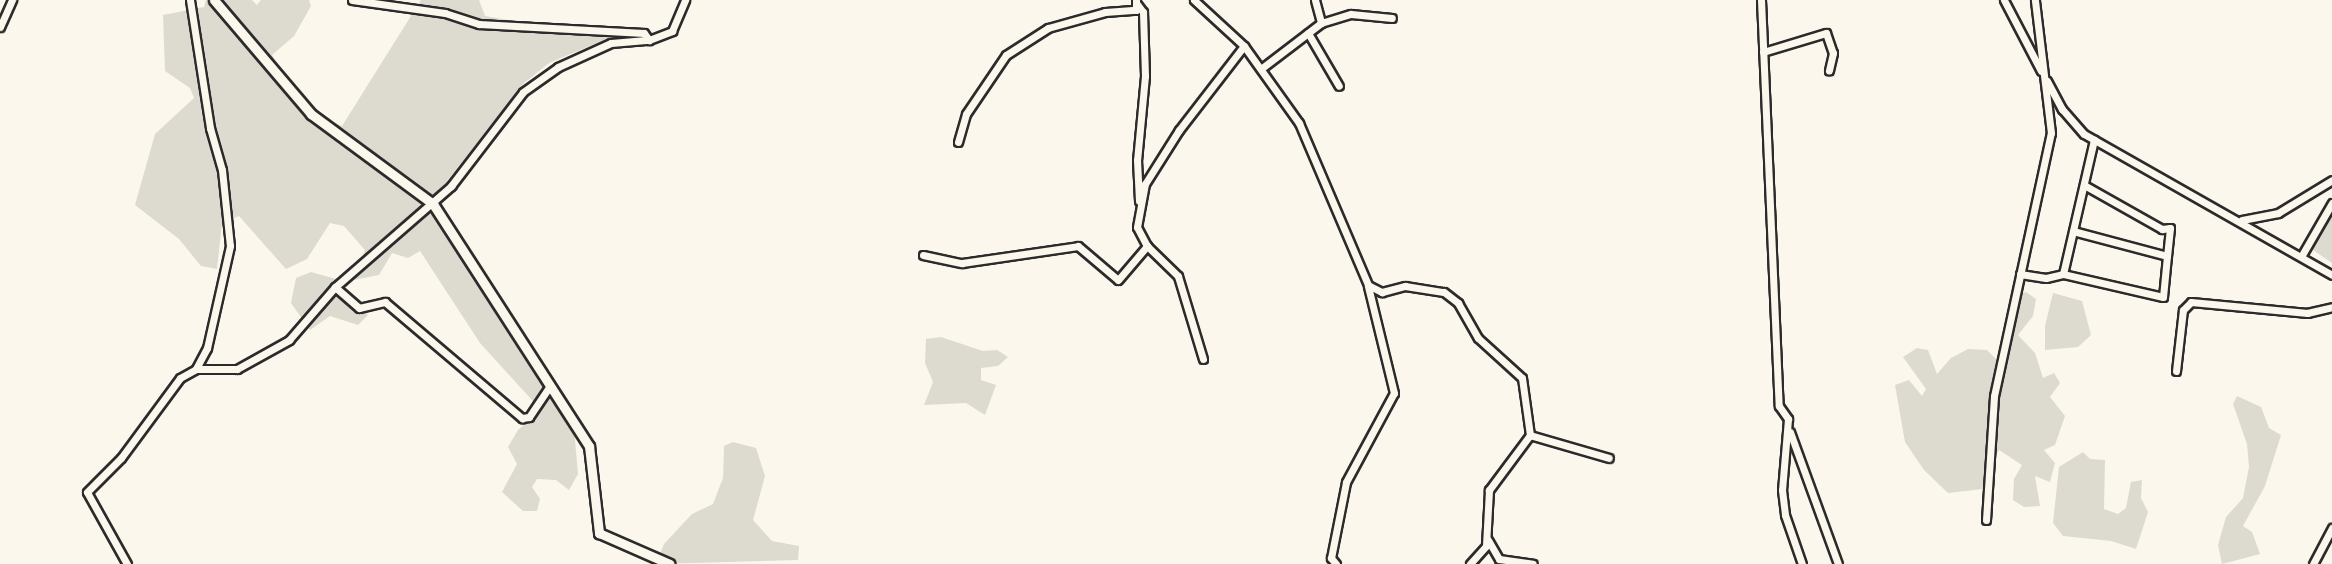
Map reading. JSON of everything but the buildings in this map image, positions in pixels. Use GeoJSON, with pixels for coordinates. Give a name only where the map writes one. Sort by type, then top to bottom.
{"type":"FeatureCollection","features":[{"type":"Feature","properties":{"kind":"street"},"geometry":{"type":"LineString","coordinates":[[0,27],[12,0]]}},
{"type":"Feature","properties":{"kind":"street"},"geometry":{"type":"LineString","coordinates":[[190,0],[209,128],[222,170],[230,246],[207,348],[196,369]]}},
{"type":"Feature","properties":{"kind":"street"},"geometry":{"type":"LineString","coordinates":[[214,0],[311,114],[433,204],[589,446],[599,533],[607,540],[670,564]]}},
{"type":"Feature","properties":{"kind":"street"},"geometry":{"type":"LineString","coordinates":[[352,0],[445,13],[479,24],[644,33],[649,40]]}},
{"type":"Feature","properties":{"kind":"street"},"geometry":{"type":"LineString","coordinates":[[127,564],[87,492],[121,458],[180,378],[196,369],[237,369],[289,340],[335,287],[451,186],[523,92],[558,67],[611,43],[649,40],[672,31],[685,0]]}},
{"type":"Feature","properties":{"kind":"street"},"geometry":{"type":"LineString","coordinates":[[1194,0],[1244,46],[1299,123],[1368,285],[1394,393],[1346,482],[1332,558],[1336,564]]}},
{"type":"Feature","properties":{"kind":"street"},"geometry":{"type":"LineString","coordinates":[[1315,0],[1321,23]]}},
{"type":"Feature","properties":{"kind":"street"},"geometry":{"type":"LineString","coordinates":[[1761,0],[1778,393],[1838,564]]}},
{"type":"Feature","properties":{"kind":"street"},"geometry":{"type":"LineString","coordinates":[[2004,0],[2062,109],[2094,140],[2242,220],[2332,275]]}},
{"type":"Feature","properties":{"kind":"street"},"geometry":{"type":"LineString","coordinates":[[1986,520],[1994,396],[2051,133],[2035,0]]}},
{"type":"Feature","properties":{"kind":"street"},"geometry":{"type":"LineString","coordinates":[[958,142],[966,114],[1006,55],[1048,28],[1105,12],[1130,12],[1137,2],[1143,12],[1145,76],[1137,160],[1139,219]]}},
{"type":"Feature","properties":{"kind":"street"},"geometry":{"type":"LineString","coordinates":[[1262,68],[1321,23],[1351,14],[1392,18]]}},
{"type":"Feature","properties":{"kind":"street"},"geometry":{"type":"LineString","coordinates":[[1308,33],[1339,86]]}},
{"type":"Feature","properties":{"kind":"street"},"geometry":{"type":"LineString","coordinates":[[1763,52],[1826,33],[1833,53],[1829,71]]}},
{"type":"Feature","properties":{"kind":"street"},"geometry":{"type":"LineString","coordinates":[[1203,359],[1178,276],[1147,246],[1138,227],[1139,219],[1145,184],[1179,130],[1244,46]]}},
{"type":"Feature","properties":{"kind":"street"},"geometry":{"type":"LineString","coordinates":[[2063,274],[2094,140]]}},
{"type":"Feature","properties":{"kind":"street"},"geometry":{"type":"LineString","coordinates":[[2242,220],[2277,213],[2332,180]]}},
{"type":"Feature","properties":{"kind":"street"},"geometry":{"type":"LineString","coordinates":[[2021,274],[2046,278],[2063,274],[2163,297],[2170,228],[2162,229],[2084,185]]}},
{"type":"Feature","properties":{"kind":"street"},"geometry":{"type":"LineString","coordinates":[[2302,255],[2332,203]]}},
{"type":"Feature","properties":{"kind":"street"},"geometry":{"type":"LineString","coordinates":[[2073,231],[2167,256]]}},
{"type":"Feature","properties":{"kind":"street"},"geometry":{"type":"LineString","coordinates":[[923,255],[962,263],[1078,246],[1118,281],[1147,246]]}},
{"type":"Feature","properties":{"kind":"street"},"geometry":{"type":"LineString","coordinates":[[1368,285],[1382,292],[1405,286],[1432,290],[1458,303],[1478,338],[1522,378],[1530,435],[1489,490],[1486,546],[1470,564]]}},
{"type":"Feature","properties":{"kind":"street"},"geometry":{"type":"LineString","coordinates":[[335,287],[359,308],[385,302],[522,418],[529,417],[550,386]]}},
{"type":"Feature","properties":{"kind":"street"},"geometry":{"type":"LineString","coordinates":[[2176,371],[2183,310],[2191,302],[2307,313],[2332,307]]}},
{"type":"Feature","properties":{"kind":"street"},"geometry":{"type":"LineString","coordinates":[[1789,429],[1782,491],[1785,515],[1802,564]]}},
{"type":"Feature","properties":{"kind":"street"},"geometry":{"type":"LineString","coordinates":[[1530,435],[1609,458]]}},
{"type":"Feature","properties":{"kind":"street"},"geometry":{"type":"LineString","coordinates":[[2313,564],[2332,528]]}},
{"type":"Feature","properties":{"kind":"street"},"geometry":{"type":"LineString","coordinates":[[1487,536],[1499,559],[1533,564]]}},
{"type":"Feature","properties":{"kind":"shaded area"},"geometry":{"type":"Polygon","coordinates":[[[206,0],[252,0],[257,5],[261,0],[309,0],[311,6],[294,36],[272,55],[307,111],[342,126],[421,0],[479,0],[485,16],[611,37],[549,63],[523,84],[447,181],[440,203],[550,375],[574,429],[578,474],[569,490],[556,480],[537,479],[532,487],[540,499],[537,511],[523,511],[502,492],[517,464],[508,447],[518,430],[541,410],[480,343],[420,251],[408,258],[392,253],[379,275],[354,280],[365,250],[344,226],[330,223],[307,259],[286,269],[239,216],[222,223],[217,269],[201,266],[179,239],[135,205],[155,134],[194,98],[190,88],[165,71],[163,15],[204,7],[206,0]]]}},
{"type":"Feature","properties":{"kind":"shaded area"},"geometry":{"type":"Polygon","coordinates":[[[2332,210],[2332,263],[2313,250],[2332,210]]]}},
{"type":"Feature","properties":{"kind":"shaded area"},"geometry":{"type":"Polygon","coordinates":[[[311,272],[336,279],[368,315],[358,325],[330,316],[310,330],[291,303],[296,278],[311,272]]]}},
{"type":"Feature","properties":{"kind":"shaded area"},"geometry":{"type":"Polygon","coordinates":[[[2026,292],[2036,299],[2033,316],[2018,335],[2035,353],[2043,378],[2054,373],[2060,383],[2050,397],[2065,416],[2055,445],[2044,450],[2055,463],[2050,482],[2035,476],[2040,506],[2024,507],[2013,500],[2014,479],[2022,465],[1999,450],[1990,462],[1983,489],[1948,493],[1924,470],[1905,442],[1895,385],[1909,380],[1922,396],[1926,389],[1903,357],[1917,348],[1928,350],[1937,374],[1951,358],[1968,349],[1987,350],[1998,361],[2013,297],[2026,292]]]}},
{"type":"Feature","properties":{"kind":"shaded area"},"geometry":{"type":"Polygon","coordinates":[[[2053,293],[2082,301],[2091,335],[2078,347],[2045,350],[2045,326],[2053,293]]]}},
{"type":"Feature","properties":{"kind":"shaded area"},"geometry":{"type":"Polygon","coordinates":[[[941,337],[983,351],[997,350],[1008,357],[998,366],[981,368],[981,380],[996,385],[985,415],[966,403],[924,405],[933,382],[925,363],[926,339],[941,337]]]}},
{"type":"Feature","properties":{"kind":"shaded area"},"geometry":{"type":"Polygon","coordinates":[[[2237,396],[2261,407],[2269,428],[2281,435],[2265,486],[2243,526],[2252,532],[2260,554],[2222,564],[2218,545],[2226,517],[2243,498],[2249,467],[2247,444],[2233,404],[2237,396]]]}},
{"type":"Feature","properties":{"kind":"shaded area"},"geometry":{"type":"Polygon","coordinates":[[[733,442],[756,448],[765,476],[753,520],[772,541],[799,546],[798,560],[656,564],[664,544],[692,514],[713,504],[723,478],[724,446],[733,442]]]}},
{"type":"Feature","properties":{"kind":"shaded area"},"geometry":{"type":"Polygon","coordinates":[[[2083,452],[2090,459],[2105,460],[2104,509],[2118,514],[2126,508],[2131,482],[2142,480],[2141,498],[2148,512],[2136,549],[2111,541],[2063,536],[2053,523],[2059,467],[2083,452]]]}}]}
